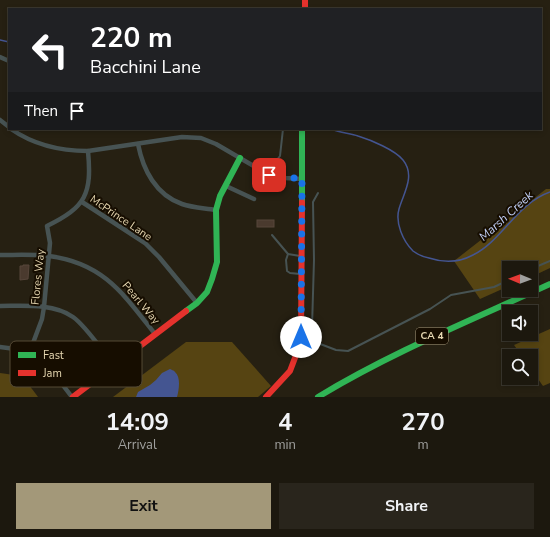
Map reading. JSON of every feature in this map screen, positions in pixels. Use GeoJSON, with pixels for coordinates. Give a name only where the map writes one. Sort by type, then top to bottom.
{"type":"FeatureCollection","features":[{"type":"Feature","properties":{"kind":"main road"},"geometry":{"type":"LineString","coordinates":[[266,397],[290,371],[301,342],[302,130]]}},
{"type":"Feature","properties":{"kind":"main road"},"geometry":{"type":"LineString","coordinates":[[142,344],[197,303],[207,292],[217,262],[216,210],[220,196],[240,158]]}},
{"type":"Feature","properties":{"kind":"main road","name":"CA 4"},"geometry":{"type":"LineString","coordinates":[[318,397],[362,370],[430,337],[550,284]]}},
{"type":"Feature","properties":{"kind":"main road"},"geometry":{"type":"LineString","coordinates":[[72,397],[85,387]]}},
{"type":"Feature","properties":{"kind":"street"},"geometry":{"type":"LineString","coordinates":[[0,120],[8,126]]}},
{"type":"Feature","properties":{"kind":"street"},"geometry":{"type":"LineString","coordinates":[[14,130],[31,140],[48,147],[72,151],[88,151],[182,137],[201,138],[216,144],[269,175],[302,179]]}},
{"type":"Feature","properties":{"kind":"street"},"geometry":{"type":"LineString","coordinates":[[138,144],[146,172],[153,182],[171,199],[195,208],[216,210]]}},
{"type":"Feature","properties":{"kind":"street"},"geometry":{"type":"LineString","coordinates":[[82,202],[87,191],[89,179],[88,151]]}},
{"type":"Feature","properties":{"kind":"street"},"geometry":{"type":"LineString","coordinates":[[226,186],[254,199]]}},
{"type":"Feature","properties":{"kind":"street","name":"Flores Way"},"geometry":{"type":"LineString","coordinates":[[34,341],[42,319],[50,256],[50,243],[47,226],[61,219],[82,202]]}},
{"type":"Feature","properties":{"kind":"street","name":"McPrince Lane"},"geometry":{"type":"LineString","coordinates":[[82,202],[145,243],[159,257],[197,303]]}},
{"type":"Feature","properties":{"kind":"street","name":"Pearl Way"},"geometry":{"type":"LineString","coordinates":[[0,254],[50,256],[76,262],[94,270],[109,280],[119,290],[155,334]]}},
{"type":"Feature","properties":{"kind":"street"},"geometry":{"type":"LineString","coordinates":[[0,306],[44,307],[61,312],[73,317],[94,341]]}},
{"type":"Feature","properties":{"kind":"street"},"geometry":{"type":"LineString","coordinates":[[0,347],[10,348]]}},
{"type":"Feature","properties":{"kind":"street"},"geometry":{"type":"LineString","coordinates":[[64,387],[72,397]]}},
{"type":"Feature","properties":{"kind":"lane"},"geometry":{"type":"LineString","coordinates":[[276,161],[280,156],[283,130]]}},
{"type":"Feature","properties":{"kind":"lane"},"geometry":{"type":"LineString","coordinates":[[308,340],[312,327],[314,260],[313,202],[318,193]]}},
{"type":"Feature","properties":{"kind":"lane"},"geometry":{"type":"LineString","coordinates":[[272,235],[288,254],[302,256]]}},
{"type":"Feature","properties":{"kind":"lane"},"geometry":{"type":"LineString","coordinates":[[288,254],[286,260],[287,271],[290,273],[302,274]]}},
{"type":"Feature","properties":{"kind":"lane"},"geometry":{"type":"LineString","coordinates":[[538,267],[550,261]]}},
{"type":"Feature","properties":{"kind":"lane"},"geometry":{"type":"LineString","coordinates":[[301,337],[336,350],[348,351],[430,309],[451,295],[494,287],[502,283]]}},
{"type":"Feature","properties":{"kind":"shaded area"},"geometry":{"type":"Polygon","coordinates":[[[546,189],[550,189],[550,268],[538,274],[538,261],[502,261],[502,289],[480,299],[454,261],[546,189]]]}},
{"type":"Feature","properties":{"kind":"shaded area"},"geometry":{"type":"Polygon","coordinates":[[[550,329],[550,383],[543,386],[538,379],[538,349],[517,349],[514,345],[523,341],[538,341],[538,334],[550,329]]]}},
{"type":"Feature","properties":{"kind":"shaded area"},"geometry":{"type":"Polygon","coordinates":[[[186,342],[232,342],[271,386],[258,397],[113,397],[126,387],[142,387],[142,375],[186,342]]]}},
{"type":"Feature","properties":{"kind":"shaded area"},"geometry":{"type":"Polygon","coordinates":[[[0,373],[10,375],[10,387],[31,387],[38,397],[0,397],[0,373]]]}},
{"type":"Feature","properties":{"kind":"water"},"geometry":{"type":"Polygon","coordinates":[[[170,369],[175,371],[179,380],[177,397],[136,397],[138,392],[150,385],[162,373],[170,369]]]}},
{"type":"Feature","properties":{"kind":"building"},"geometry":{"type":"Polygon","coordinates":[[[257,220],[274,220],[274,227],[257,227],[257,220]]]}},
{"type":"Feature","properties":{"kind":"building"},"geometry":{"type":"Polygon","coordinates":[[[29,265],[28,279],[20,280],[20,266],[29,265]]]}},
{"type":"Feature","properties":{"kind":"waterway","name":"Marsh Creek"},"geometry":{"type":"LineString","coordinates":[[0,40],[8,42]]}},
{"type":"Feature","properties":{"kind":"waterway","name":"Marsh Creek"},"geometry":{"type":"LineString","coordinates":[[335,130],[355,135],[376,143],[389,149],[403,160],[407,166],[409,179],[399,209],[399,226],[409,247],[413,251],[427,258],[440,261],[452,261],[473,255],[492,241],[528,205],[550,192]]}},
{"type":"Feature","properties":{"kind":"traffic: fast"},"geometry":{"type":"LineString","coordinates":[[302,130],[302,202]]}},
{"type":"Feature","properties":{"kind":"traffic: fast"},"geometry":{"type":"LineString","coordinates":[[186,311],[197,303],[207,292],[212,279],[217,262],[216,210],[220,196],[240,158]]}},
{"type":"Feature","properties":{"kind":"traffic: fast"},"geometry":{"type":"LineString","coordinates":[[318,397],[374,365],[550,284]]}},
{"type":"Feature","properties":{"kind":"traffic: jam"},"geometry":{"type":"LineString","coordinates":[[305,0],[305,8]]}},
{"type":"Feature","properties":{"kind":"traffic: jam"},"geometry":{"type":"LineString","coordinates":[[266,397],[290,371],[301,342],[302,202]]}},
{"type":"Feature","properties":{"kind":"traffic: jam"},"geometry":{"type":"LineString","coordinates":[[142,344],[186,311]]}},
{"type":"Feature","properties":{"kind":"traffic: jam"},"geometry":{"type":"LineString","coordinates":[[73,397],[86,387]]}},
{"type":"Feature","properties":{"kind":"route"},"geometry":{"type":"LineString","coordinates":[[269,175],[302,179],[301,337]]}}]}
